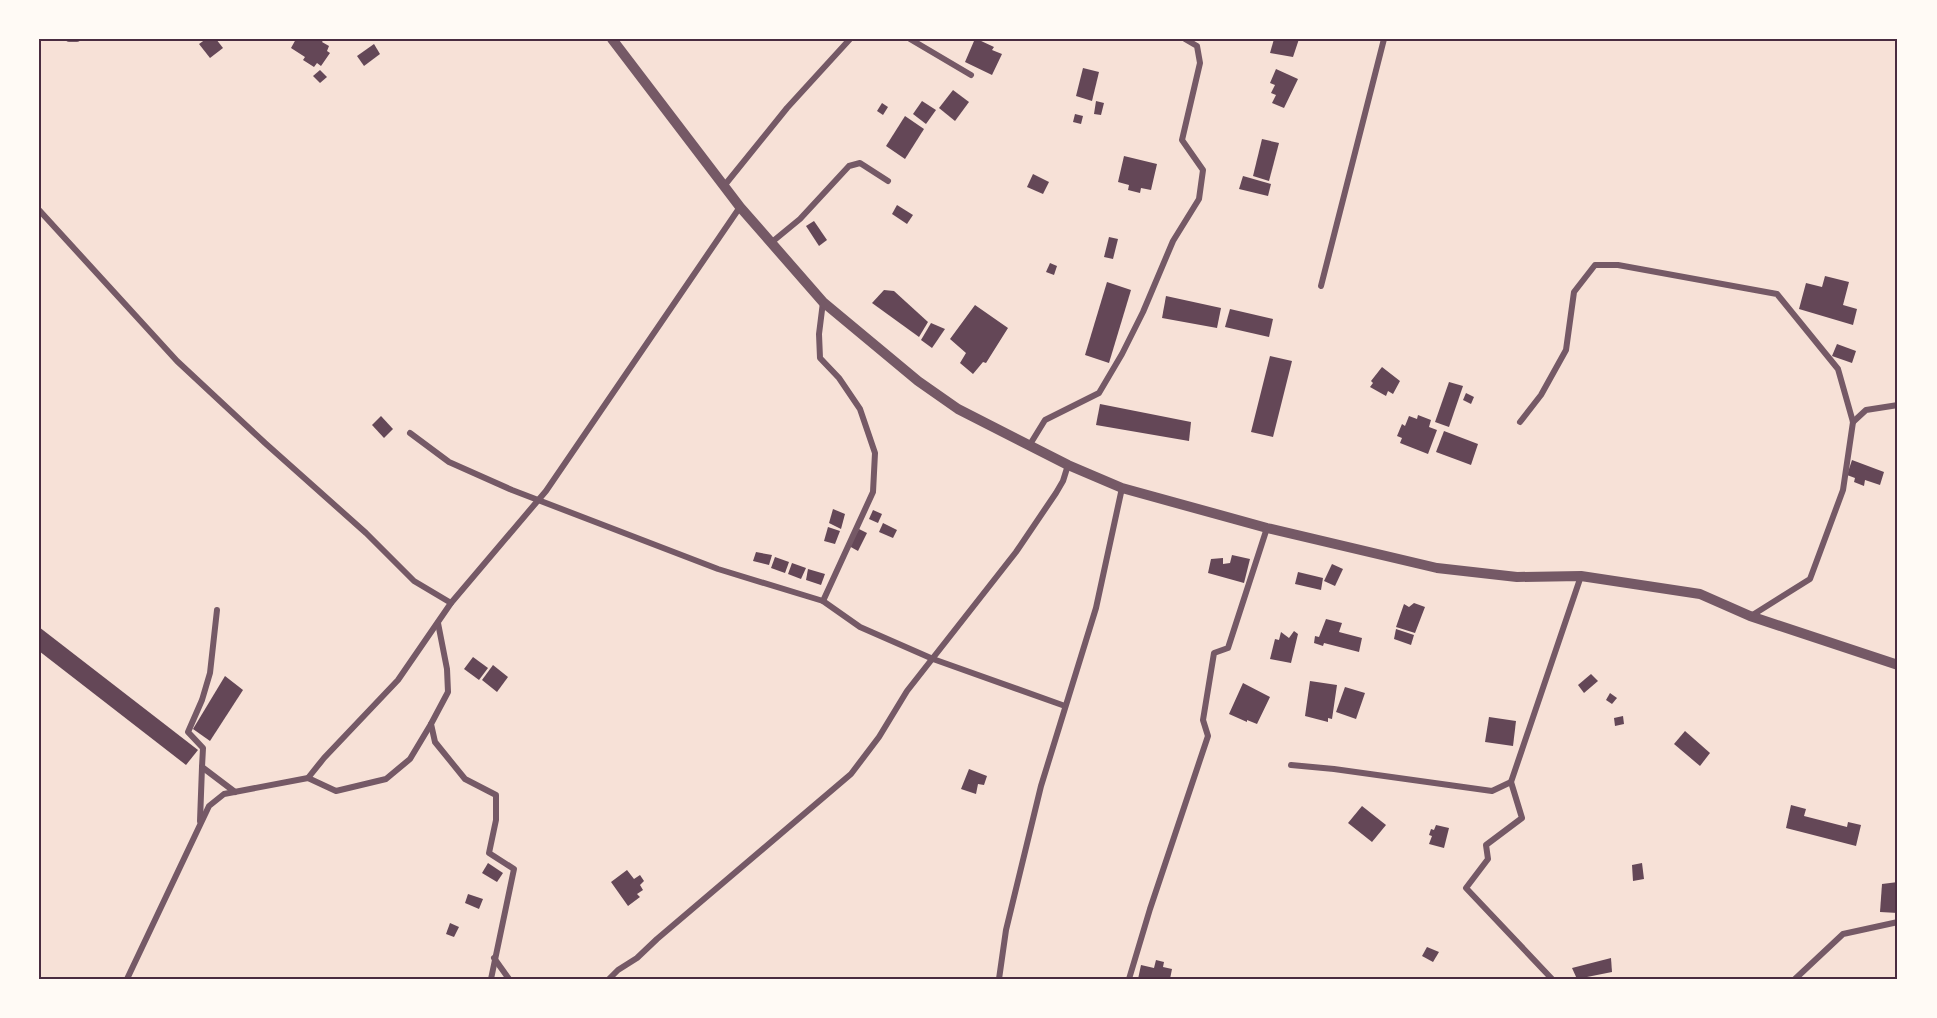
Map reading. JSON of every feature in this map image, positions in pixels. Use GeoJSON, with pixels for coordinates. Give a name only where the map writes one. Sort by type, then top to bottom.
{"type":"FeatureCollection","features":[{"type":"Feature","properties":{"kind":"street"},"geometry":{"type":"LineString","coordinates":[[69,39],[77,39]]}},
{"type":"Feature","properties":{"kind":"street"},"geometry":{"type":"LineString","coordinates":[[612,39],[723,186],[823,302],[918,381],[958,409],[1068,465],[1122,488],[1267,528],[1437,568],[1517,577],[1581,576],[1700,594],[1750,616],[1898,665]]}},
{"type":"Feature","properties":{"kind":"street"},"geometry":{"type":"LineString","coordinates":[[723,186],[787,108],[850,39]]}},
{"type":"Feature","properties":{"kind":"street"},"geometry":{"type":"LineString","coordinates":[[910,39],[970,75]]}},
{"type":"Feature","properties":{"kind":"street"},"geometry":{"type":"LineString","coordinates":[[1029,446],[1045,420],[1099,393],[1143,312],[1173,241],[1198,199],[1203,170],[1182,140],[1200,63],[1197,46],[1185,39]]}},
{"type":"Feature","properties":{"kind":"street"},"geometry":{"type":"LineString","coordinates":[[1321,286],[1384,39]]}},
{"type":"Feature","properties":{"kind":"street"},"geometry":{"type":"LineString","coordinates":[[772,242],[800,219],[849,166],[860,163],[888,181]]}},
{"type":"Feature","properties":{"kind":"street"},"geometry":{"type":"LineString","coordinates":[[308,778],[398,680],[451,603],[538,501],[740,207]]}},
{"type":"Feature","properties":{"kind":"street"},"geometry":{"type":"LineString","coordinates":[[39,210],[177,361],[366,533],[414,581],[451,603]]}},
{"type":"Feature","properties":{"kind":"street"},"geometry":{"type":"LineString","coordinates":[[1520,422],[1541,395],[1566,350],[1574,292],[1595,265],[1618,265],[1777,294],[1838,369],[1853,422],[1843,490],[1810,579],[1750,616]]}},
{"type":"Feature","properties":{"kind":"street"},"geometry":{"type":"LineString","coordinates":[[823,302],[819,333],[820,357],[839,378],[860,409],[875,453],[873,492],[823,601]]}},
{"type":"Feature","properties":{"kind":"street"},"geometry":{"type":"LineString","coordinates":[[1853,422],[1866,410],[1898,405]]}},
{"type":"Feature","properties":{"kind":"street"},"geometry":{"type":"LineString","coordinates":[[410,433],[449,462],[538,501],[718,569],[823,601],[860,627],[933,658],[1065,706]]}},
{"type":"Feature","properties":{"kind":"street"},"geometry":{"type":"LineString","coordinates":[[609,979],[618,970],[637,958],[851,774],[879,737],[908,691],[1029,533],[1063,481],[1068,465]]}},
{"type":"Feature","properties":{"kind":"street"},"geometry":{"type":"LineString","coordinates":[[999,979],[1006,930],[1041,786],[1096,608],[1122,488]]}},
{"type":"Feature","properties":{"kind":"street"},"geometry":{"type":"LineString","coordinates":[[1129,979],[1150,909],[1209,736],[1203,720],[1214,653],[1228,648],[1267,528]]}},
{"type":"Feature","properties":{"kind":"street"},"geometry":{"type":"LineString","coordinates":[[1552,979],[1466,888],[1488,859],[1486,845],[1522,818],[1512,782],[1581,576]]}},
{"type":"Feature","properties":{"kind":"street"},"geometry":{"type":"LineString","coordinates":[[199,826],[203,748],[188,732],[202,700],[210,673],[217,610]]}},
{"type":"Feature","properties":{"kind":"street"},"geometry":{"type":"LineString","coordinates":[[127,979],[209,806],[225,794],[308,778],[336,791],[386,779],[410,759],[448,692],[447,669],[438,623]]}},
{"type":"Feature","properties":{"kind":"street"},"geometry":{"type":"LineString","coordinates":[[431,724],[435,742],[465,779],[496,795],[496,819],[489,854],[514,869],[491,979]]}},
{"type":"Feature","properties":{"kind":"street"},"geometry":{"type":"LineString","coordinates":[[1291,765],[1492,791],[1512,782]]}},
{"type":"Feature","properties":{"kind":"street"},"geometry":{"type":"LineString","coordinates":[[202,768],[235,792]]}},
{"type":"Feature","properties":{"kind":"street"},"geometry":{"type":"LineString","coordinates":[[1795,979],[1843,934],[1898,922]]}},
{"type":"Feature","properties":{"kind":"street"},"geometry":{"type":"LineString","coordinates":[[494,958],[509,979]]}},
{"type":"Feature","properties":{"kind":"building"},"geometry":{"type":"Polygon","coordinates":[[[206,39],[216,39],[223,48],[210,58],[199,44],[206,39]]]}},
{"type":"Feature","properties":{"kind":"building"},"geometry":{"type":"Polygon","coordinates":[[[296,39],[324,39],[322,42],[329,46],[327,51],[330,53],[321,66],[317,63],[314,67],[303,60],[305,57],[291,48],[296,39]]]}},
{"type":"Feature","properties":{"kind":"building"},"geometry":{"type":"Polygon","coordinates":[[[1274,39],[1299,39],[1293,57],[1270,53],[1274,39]]]}},
{"type":"Feature","properties":{"kind":"building"},"geometry":{"type":"Polygon","coordinates":[[[979,40],[994,47],[992,50],[1002,54],[992,75],[965,62],[974,41],[979,40]]]}},
{"type":"Feature","properties":{"kind":"building"},"geometry":{"type":"Polygon","coordinates":[[[374,44],[380,54],[364,66],[357,56],[374,44]]]}},
{"type":"Feature","properties":{"kind":"building"},"geometry":{"type":"Polygon","coordinates":[[[1083,68],[1099,72],[1092,101],[1076,96],[1083,68]]]}},
{"type":"Feature","properties":{"kind":"building"},"geometry":{"type":"Polygon","coordinates":[[[1276,69],[1298,79],[1284,108],[1272,103],[1276,95],[1271,93],[1275,85],[1270,83],[1276,69]]]}},
{"type":"Feature","properties":{"kind":"building"},"geometry":{"type":"Polygon","coordinates":[[[320,70],[327,77],[320,83],[313,76],[320,70]]]}},
{"type":"Feature","properties":{"kind":"building"},"geometry":{"type":"Polygon","coordinates":[[[953,90],[969,102],[955,121],[939,108],[953,90]]]}},
{"type":"Feature","properties":{"kind":"building"},"geometry":{"type":"Polygon","coordinates":[[[922,101],[936,110],[926,124],[913,114],[922,101]]]}},
{"type":"Feature","properties":{"kind":"building"},"geometry":{"type":"Polygon","coordinates":[[[1096,101],[1104,103],[1101,115],[1094,114],[1096,101]]]}},
{"type":"Feature","properties":{"kind":"building"},"geometry":{"type":"Polygon","coordinates":[[[882,103],[888,107],[883,115],[877,111],[882,103]]]}},
{"type":"Feature","properties":{"kind":"building"},"geometry":{"type":"Polygon","coordinates":[[[1075,114],[1083,116],[1081,124],[1073,122],[1075,114]]]}},
{"type":"Feature","properties":{"kind":"building"},"geometry":{"type":"Polygon","coordinates":[[[905,116],[924,129],[905,159],[886,146],[905,116]]]}},
{"type":"Feature","properties":{"kind":"building"},"geometry":{"type":"Polygon","coordinates":[[[1262,139],[1279,143],[1269,181],[1253,176],[1262,139]]]}},
{"type":"Feature","properties":{"kind":"building"},"geometry":{"type":"Polygon","coordinates":[[[1124,156],[1157,164],[1151,190],[1141,188],[1140,193],[1128,190],[1129,185],[1118,182],[1124,156]]]}},
{"type":"Feature","properties":{"kind":"building"},"geometry":{"type":"Polygon","coordinates":[[[1033,174],[1049,182],[1043,194],[1027,187],[1033,174]]]}},
{"type":"Feature","properties":{"kind":"building"},"geometry":{"type":"Polygon","coordinates":[[[1243,176],[1271,184],[1268,196],[1239,189],[1243,176]]]}},
{"type":"Feature","properties":{"kind":"building"},"geometry":{"type":"Polygon","coordinates":[[[897,205],[913,215],[907,224],[892,214],[897,205]]]}},
{"type":"Feature","properties":{"kind":"building"},"geometry":{"type":"Polygon","coordinates":[[[814,221],[827,240],[819,246],[806,226],[814,221]]]}},
{"type":"Feature","properties":{"kind":"building"},"geometry":{"type":"Polygon","coordinates":[[[1109,237],[1118,239],[1113,259],[1104,257],[1109,237]]]}},
{"type":"Feature","properties":{"kind":"building"},"geometry":{"type":"Polygon","coordinates":[[[1050,263],[1057,266],[1054,275],[1046,272],[1050,263]]]}},
{"type":"Feature","properties":{"kind":"building"},"geometry":{"type":"Polygon","coordinates":[[[1825,276],[1849,282],[1843,305],[1857,309],[1853,325],[1799,309],[1806,283],[1822,287],[1825,276]]]}},
{"type":"Feature","properties":{"kind":"building"},"geometry":{"type":"Polygon","coordinates":[[[1107,282],[1131,290],[1109,363],[1085,355],[1107,282]]]}},
{"type":"Feature","properties":{"kind":"building"},"geometry":{"type":"Polygon","coordinates":[[[884,290],[894,291],[928,322],[919,337],[872,303],[884,290]]]}},
{"type":"Feature","properties":{"kind":"building"},"geometry":{"type":"Polygon","coordinates":[[[1166,296],[1221,308],[1217,328],[1162,318],[1166,296]]]}},
{"type":"Feature","properties":{"kind":"building"},"geometry":{"type":"Polygon","coordinates":[[[975,305],[1008,328],[986,363],[983,362],[973,374],[960,363],[966,353],[950,339],[975,305]]]}},
{"type":"Feature","properties":{"kind":"building"},"geometry":{"type":"Polygon","coordinates":[[[1230,309],[1273,319],[1269,337],[1225,327],[1230,309]]]}},
{"type":"Feature","properties":{"kind":"building"},"geometry":{"type":"Polygon","coordinates":[[[931,323],[945,329],[932,348],[921,340],[931,323]]]}},
{"type":"Feature","properties":{"kind":"building"},"geometry":{"type":"Polygon","coordinates":[[[1837,344],[1856,351],[1852,363],[1832,356],[1837,344]]]}},
{"type":"Feature","properties":{"kind":"building"},"geometry":{"type":"Polygon","coordinates":[[[1270,356],[1292,361],[1273,437],[1251,432],[1270,356]]]}},
{"type":"Feature","properties":{"kind":"building"},"geometry":{"type":"Polygon","coordinates":[[[1382,367],[1400,381],[1393,394],[1388,391],[1386,396],[1370,387],[1373,383],[1371,381],[1382,367]]]}},
{"type":"Feature","properties":{"kind":"building"},"geometry":{"type":"Polygon","coordinates":[[[1449,382],[1463,386],[1449,427],[1435,422],[1449,382]]]}},
{"type":"Feature","properties":{"kind":"building"},"geometry":{"type":"Polygon","coordinates":[[[1466,393],[1474,397],[1471,404],[1463,400],[1466,393]]]}},
{"type":"Feature","properties":{"kind":"building"},"geometry":{"type":"Polygon","coordinates":[[[1100,404],[1191,422],[1189,441],[1096,425],[1100,404]]]}},
{"type":"Feature","properties":{"kind":"building"},"geometry":{"type":"Polygon","coordinates":[[[1418,415],[1431,420],[1429,427],[1437,430],[1428,454],[1400,443],[1402,438],[1397,436],[1402,424],[1405,426],[1409,416],[1417,419],[1418,415]]]}},
{"type":"Feature","properties":{"kind":"building"},"geometry":{"type":"Polygon","coordinates":[[[381,416],[393,429],[384,438],[372,425],[381,416]]]}},
{"type":"Feature","properties":{"kind":"building"},"geometry":{"type":"Polygon","coordinates":[[[1444,431],[1478,444],[1471,465],[1436,452],[1444,431]]]}},
{"type":"Feature","properties":{"kind":"building"},"geometry":{"type":"Polygon","coordinates":[[[1852,460],[1884,472],[1880,485],[1865,480],[1864,486],[1854,482],[1855,478],[1847,475],[1852,460]]]}},
{"type":"Feature","properties":{"kind":"building"},"geometry":{"type":"Polygon","coordinates":[[[833,509],[845,514],[841,529],[829,523],[833,509]]]}},
{"type":"Feature","properties":{"kind":"building"},"geometry":{"type":"Polygon","coordinates":[[[873,510],[882,514],[878,523],[869,519],[873,510]]]}},
{"type":"Feature","properties":{"kind":"building"},"geometry":{"type":"Polygon","coordinates":[[[883,523],[897,530],[893,538],[879,532],[883,523]]]}},
{"type":"Feature","properties":{"kind":"building"},"geometry":{"type":"Polygon","coordinates":[[[828,527],[840,531],[835,544],[824,541],[828,527]]]}},
{"type":"Feature","properties":{"kind":"building"},"geometry":{"type":"Polygon","coordinates":[[[859,529],[867,533],[858,551],[849,546],[859,529]]]}},
{"type":"Feature","properties":{"kind":"building"},"geometry":{"type":"Polygon","coordinates":[[[756,552],[772,555],[769,565],[753,561],[756,552]]]}},
{"type":"Feature","properties":{"kind":"building"},"geometry":{"type":"Polygon","coordinates":[[[1232,555],[1250,559],[1244,583],[1208,573],[1211,559],[1223,558],[1223,564],[1230,563],[1232,555]]]}},
{"type":"Feature","properties":{"kind":"building"},"geometry":{"type":"Polygon","coordinates":[[[775,557],[789,562],[785,573],[771,568],[775,557]]]}},
{"type":"Feature","properties":{"kind":"building"},"geometry":{"type":"Polygon","coordinates":[[[792,563],[806,568],[801,579],[788,574],[792,563]]]}},
{"type":"Feature","properties":{"kind":"building"},"geometry":{"type":"Polygon","coordinates":[[[1332,564],[1343,569],[1335,586],[1324,581],[1332,564]]]}},
{"type":"Feature","properties":{"kind":"building"},"geometry":{"type":"Polygon","coordinates":[[[808,569],[825,574],[821,585],[806,580],[808,569]]]}},
{"type":"Feature","properties":{"kind":"building"},"geometry":{"type":"Polygon","coordinates":[[[1298,572],[1323,578],[1321,590],[1295,584],[1298,572]]]}},
{"type":"Feature","properties":{"kind":"building"},"geometry":{"type":"Polygon","coordinates":[[[1414,603],[1425,607],[1415,633],[1396,627],[1404,604],[1409,607],[1414,603]]]}},
{"type":"Feature","properties":{"kind":"building"},"geometry":{"type":"Polygon","coordinates":[[[1326,619],[1342,623],[1339,632],[1362,638],[1359,652],[1324,643],[1323,646],[1314,643],[1315,636],[1319,637],[1326,619]]]}},
{"type":"Feature","properties":{"kind":"building"},"geometry":{"type":"Polygon","coordinates":[[[39,627],[198,750],[186,765],[39,651],[39,627]]]}},
{"type":"Feature","properties":{"kind":"building"},"geometry":{"type":"Polygon","coordinates":[[[1396,629],[1414,635],[1411,645],[1394,639],[1396,629]]]}},
{"type":"Feature","properties":{"kind":"building"},"geometry":{"type":"Polygon","coordinates":[[[1294,631],[1298,634],[1291,663],[1270,659],[1275,639],[1279,640],[1281,632],[1289,638],[1294,631]]]}},
{"type":"Feature","properties":{"kind":"building"},"geometry":{"type":"Polygon","coordinates":[[[473,657],[488,668],[479,680],[464,669],[473,657]]]}},
{"type":"Feature","properties":{"kind":"building"},"geometry":{"type":"Polygon","coordinates":[[[493,665],[508,677],[497,692],[482,680],[493,665]]]}},
{"type":"Feature","properties":{"kind":"building"},"geometry":{"type":"Polygon","coordinates":[[[1591,674],[1598,681],[1584,693],[1578,685],[1591,674]]]}},
{"type":"Feature","properties":{"kind":"building"},"geometry":{"type":"Polygon","coordinates":[[[225,676],[243,690],[210,741],[193,729],[225,676]]]}},
{"type":"Feature","properties":{"kind":"building"},"geometry":{"type":"Polygon","coordinates":[[[1310,681],[1337,685],[1332,719],[1328,718],[1328,722],[1305,716],[1310,681]]]}},
{"type":"Feature","properties":{"kind":"building"},"geometry":{"type":"Polygon","coordinates":[[[1243,683],[1270,697],[1257,724],[1229,714],[1243,683]]]}},
{"type":"Feature","properties":{"kind":"building"},"geometry":{"type":"Polygon","coordinates":[[[1345,687],[1365,693],[1356,719],[1336,712],[1345,687]]]}},
{"type":"Feature","properties":{"kind":"building"},"geometry":{"type":"Polygon","coordinates":[[[1610,693],[1617,698],[1612,704],[1606,700],[1610,693]]]}},
{"type":"Feature","properties":{"kind":"building"},"geometry":{"type":"Polygon","coordinates":[[[1623,716],[1624,724],[1615,726],[1614,718],[1623,716]]]}},
{"type":"Feature","properties":{"kind":"building"},"geometry":{"type":"Polygon","coordinates":[[[1489,717],[1516,721],[1513,746],[1485,742],[1489,717]]]}},
{"type":"Feature","properties":{"kind":"building"},"geometry":{"type":"Polygon","coordinates":[[[1685,731],[1710,753],[1700,766],[1674,744],[1685,731]]]}},
{"type":"Feature","properties":{"kind":"building"},"geometry":{"type":"Polygon","coordinates":[[[969,769],[987,776],[984,785],[978,784],[976,794],[961,789],[969,769]]]}},
{"type":"Feature","properties":{"kind":"building"},"geometry":{"type":"Polygon","coordinates":[[[1791,805],[1806,809],[1804,816],[1847,827],[1848,822],[1861,825],[1856,846],[1786,828],[1791,805]]]}},
{"type":"Feature","properties":{"kind":"building"},"geometry":{"type":"Polygon","coordinates":[[[1362,806],[1386,825],[1372,842],[1348,823],[1362,806]]]}},
{"type":"Feature","properties":{"kind":"building"},"geometry":{"type":"Polygon","coordinates":[[[1436,825],[1449,828],[1444,848],[1429,844],[1432,836],[1429,835],[1431,829],[1434,830],[1436,825]]]}},
{"type":"Feature","properties":{"kind":"building"},"geometry":{"type":"Polygon","coordinates":[[[488,863],[503,873],[497,882],[482,873],[488,863]]]}},
{"type":"Feature","properties":{"kind":"building"},"geometry":{"type":"Polygon","coordinates":[[[1642,863],[1644,879],[1633,881],[1632,865],[1642,863]]]}},
{"type":"Feature","properties":{"kind":"building"},"geometry":{"type":"Polygon","coordinates":[[[627,870],[634,879],[640,875],[644,881],[640,885],[643,890],[637,894],[640,897],[628,906],[611,882],[627,870]]]}},
{"type":"Feature","properties":{"kind":"building"},"geometry":{"type":"Polygon","coordinates":[[[1898,882],[1898,913],[1880,912],[1882,884],[1898,882]]]}},
{"type":"Feature","properties":{"kind":"building"},"geometry":{"type":"Polygon","coordinates":[[[468,894],[483,899],[479,909],[465,903],[468,894]]]}},
{"type":"Feature","properties":{"kind":"building"},"geometry":{"type":"Polygon","coordinates":[[[450,923],[459,927],[454,937],[446,934],[450,923]]]}},
{"type":"Feature","properties":{"kind":"building"},"geometry":{"type":"Polygon","coordinates":[[[1427,947],[1439,952],[1433,962],[1422,956],[1427,947]]]}},
{"type":"Feature","properties":{"kind":"building"},"geometry":{"type":"Polygon","coordinates":[[[1611,958],[1612,972],[1577,979],[1572,968],[1611,958]]]}},
{"type":"Feature","properties":{"kind":"building"},"geometry":{"type":"Polygon","coordinates":[[[1156,960],[1164,962],[1163,967],[1172,969],[1170,979],[1138,979],[1141,965],[1154,968],[1156,960]]]}}]}
